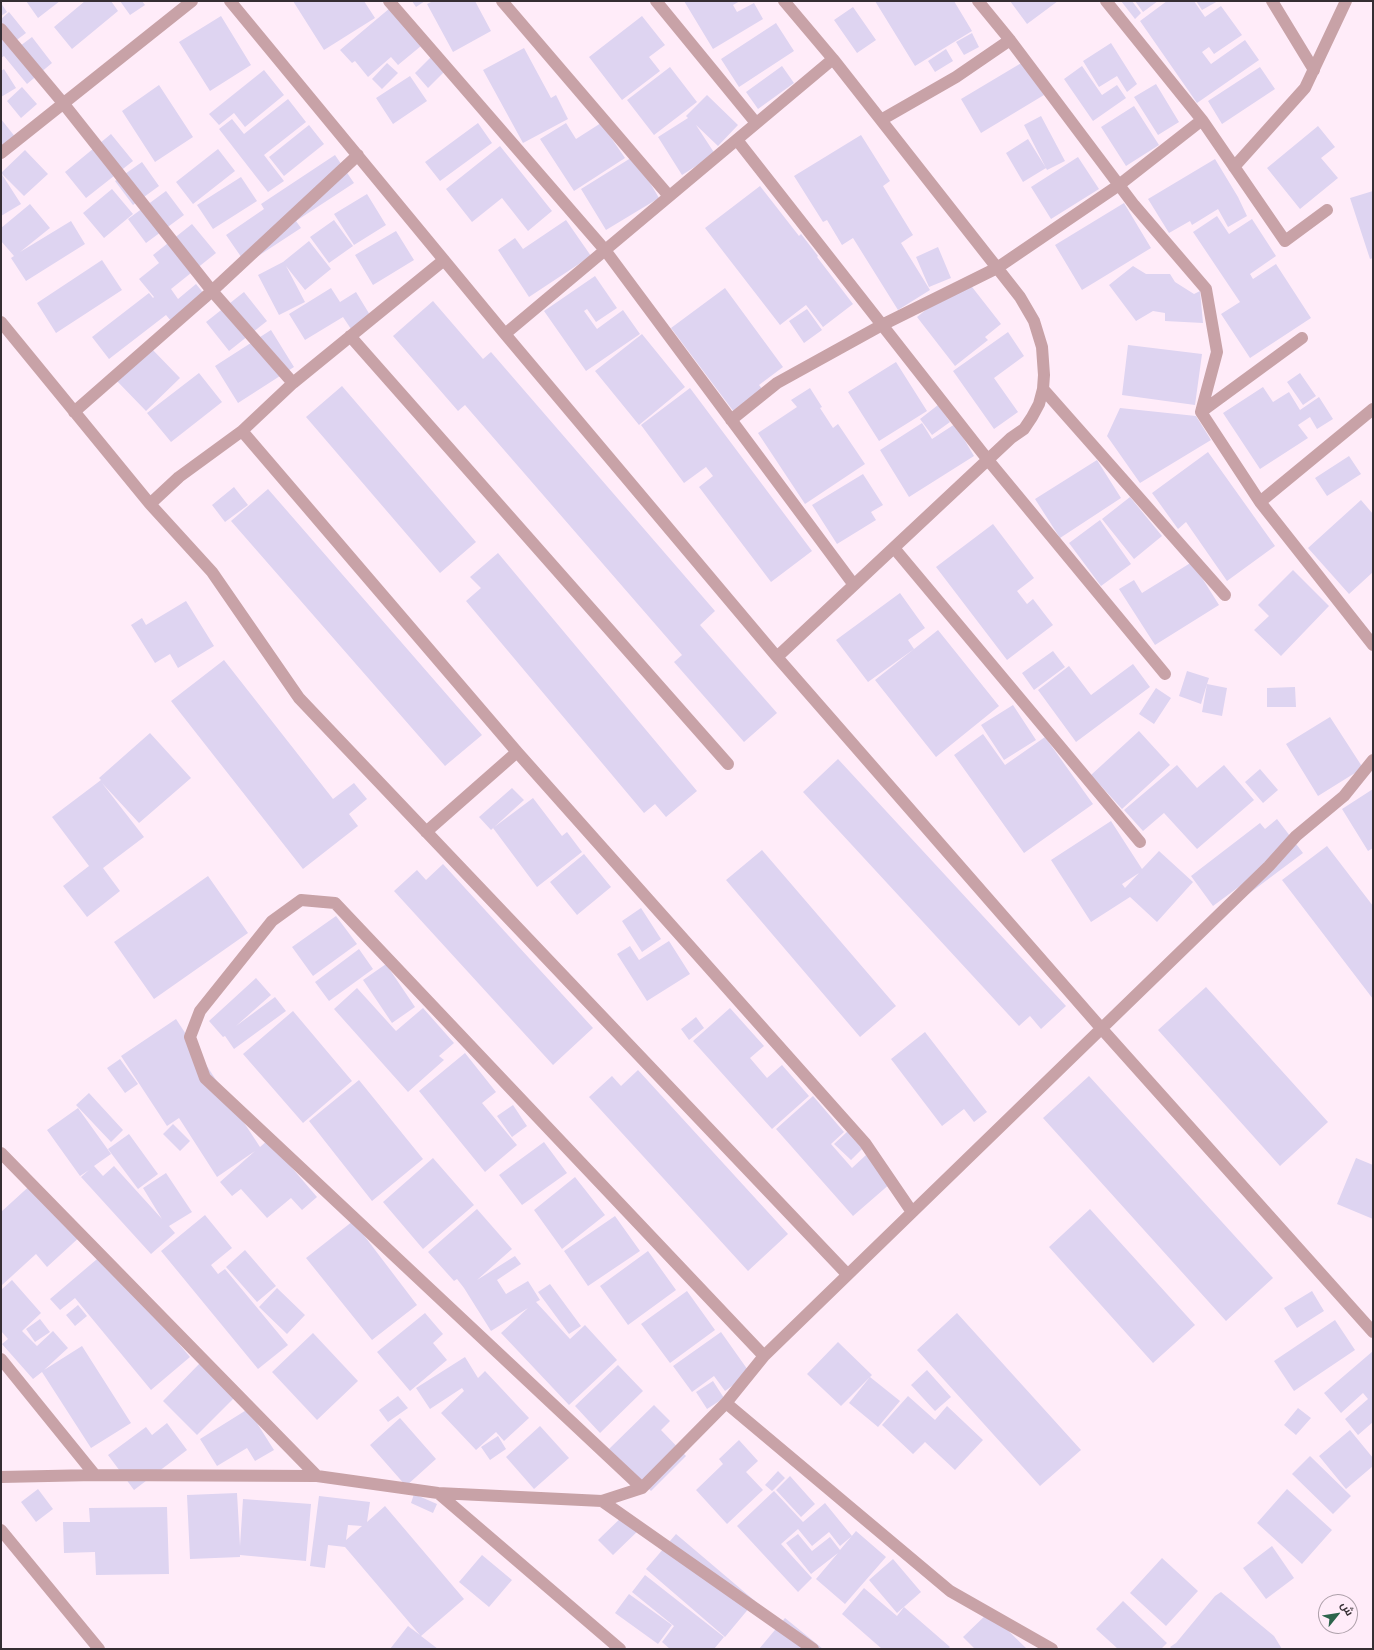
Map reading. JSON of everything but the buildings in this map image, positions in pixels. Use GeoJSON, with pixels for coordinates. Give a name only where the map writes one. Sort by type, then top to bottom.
{"type":"FeatureCollection","features":[{"type":"Feature","properties":{"kind":"street"},"geometry":{"type":"LineString","coordinates":[[1,153],[63,102],[192,1]]}},
{"type":"Feature","properties":{"kind":"street"},"geometry":{"type":"LineString","coordinates":[[230,1],[505,334],[777,657],[1102,1028],[1373,1332]]}},
{"type":"Feature","properties":{"kind":"street"},"geometry":{"type":"LineString","coordinates":[[389,1],[605,250],[854,585]]}},
{"type":"Feature","properties":{"kind":"street"},"geometry":{"type":"LineString","coordinates":[[502,1],[669,196]]}},
{"type":"Feature","properties":{"kind":"street"},"geometry":{"type":"LineString","coordinates":[[656,1],[756,123]]}},
{"type":"Feature","properties":{"kind":"street"},"geometry":{"type":"LineString","coordinates":[[777,657],[988,460],[1024,429],[1039,404],[1043,390],[1044,375],[1042,347],[1034,321],[1020,298],[833,59],[784,1]]}},
{"type":"Feature","properties":{"kind":"street"},"geometry":{"type":"LineString","coordinates":[[978,1],[1010,40],[1134,204],[1206,288],[1217,352],[1201,412],[1260,502],[1373,645]]}},
{"type":"Feature","properties":{"kind":"street"},"geometry":{"type":"LineString","coordinates":[[1106,1],[1202,120],[1285,241],[1327,210]]}},
{"type":"Feature","properties":{"kind":"street"},"geometry":{"type":"LineString","coordinates":[[1272,1],[1314,70]]}},
{"type":"Feature","properties":{"kind":"street"},"geometry":{"type":"LineString","coordinates":[[1234,167],[1305,88],[1346,1]]}},
{"type":"Feature","properties":{"kind":"street"},"geometry":{"type":"LineString","coordinates":[[1,29],[63,102],[212,291],[294,383]]}},
{"type":"Feature","properties":{"kind":"street"},"geometry":{"type":"LineString","coordinates":[[881,120],[956,77],[1010,40]]}},
{"type":"Feature","properties":{"kind":"street"},"geometry":{"type":"LineString","coordinates":[[505,334],[833,59]]}},
{"type":"Feature","properties":{"kind":"street"},"geometry":{"type":"LineString","coordinates":[[731,420],[778,382],[882,325],[997,268],[1119,185],[1202,120]]}},
{"type":"Feature","properties":{"kind":"street"},"geometry":{"type":"LineString","coordinates":[[737,140],[988,460],[1165,674]]}},
{"type":"Feature","properties":{"kind":"street"},"geometry":{"type":"LineString","coordinates":[[74,412],[212,291],[358,155]]}},
{"type":"Feature","properties":{"kind":"street"},"geometry":{"type":"LineString","coordinates":[[150,504],[178,477],[242,431],[294,383],[444,260]]}},
{"type":"Feature","properties":{"kind":"street"},"geometry":{"type":"LineString","coordinates":[[1,322],[150,504],[212,572],[300,698],[847,1274]]}},
{"type":"Feature","properties":{"kind":"street"},"geometry":{"type":"LineString","coordinates":[[350,336],[728,764]]}},
{"type":"Feature","properties":{"kind":"street"},"geometry":{"type":"LineString","coordinates":[[1201,412],[1302,338]]}},
{"type":"Feature","properties":{"kind":"street"},"geometry":{"type":"LineString","coordinates":[[1043,390],[1225,595]]}},
{"type":"Feature","properties":{"kind":"street"},"geometry":{"type":"LineString","coordinates":[[1260,502],[1373,409]]}},
{"type":"Feature","properties":{"kind":"street"},"geometry":{"type":"LineString","coordinates":[[242,431],[516,752],[865,1143],[912,1212]]}},
{"type":"Feature","properties":{"kind":"street"},"geometry":{"type":"LineString","coordinates":[[894,548],[1140,842]]}},
{"type":"Feature","properties":{"kind":"street"},"geometry":{"type":"LineString","coordinates":[[426,832],[516,752]]}},
{"type":"Feature","properties":{"kind":"street"},"geometry":{"type":"LineString","coordinates":[[1,1477],[95,1475],[318,1476],[438,1493],[602,1500],[642,1488],[726,1403],[764,1356],[1269,866],[1296,836],[1344,796],[1373,760]]}},
{"type":"Feature","properties":{"kind":"street"},"geometry":{"type":"LineString","coordinates":[[642,1488],[205,1078],[190,1037],[200,1011],[272,920],[301,900],[335,903],[764,1356]]}},
{"type":"Feature","properties":{"kind":"street"},"geometry":{"type":"LineString","coordinates":[[1,1153],[318,1476]]}},
{"type":"Feature","properties":{"kind":"street"},"geometry":{"type":"LineString","coordinates":[[1,1359],[95,1475]]}},
{"type":"Feature","properties":{"kind":"street"},"geometry":{"type":"LineString","coordinates":[[726,1403],[950,1591],[1052,1649]]}},
{"type":"Feature","properties":{"kind":"street"},"geometry":{"type":"LineString","coordinates":[[438,1493],[620,1649]]}},
{"type":"Feature","properties":{"kind":"street"},"geometry":{"type":"LineString","coordinates":[[602,1500],[813,1649]]}},
{"type":"Feature","properties":{"kind":"street"},"geometry":{"type":"LineString","coordinates":[[1,1530],[99,1649]]}}]}
